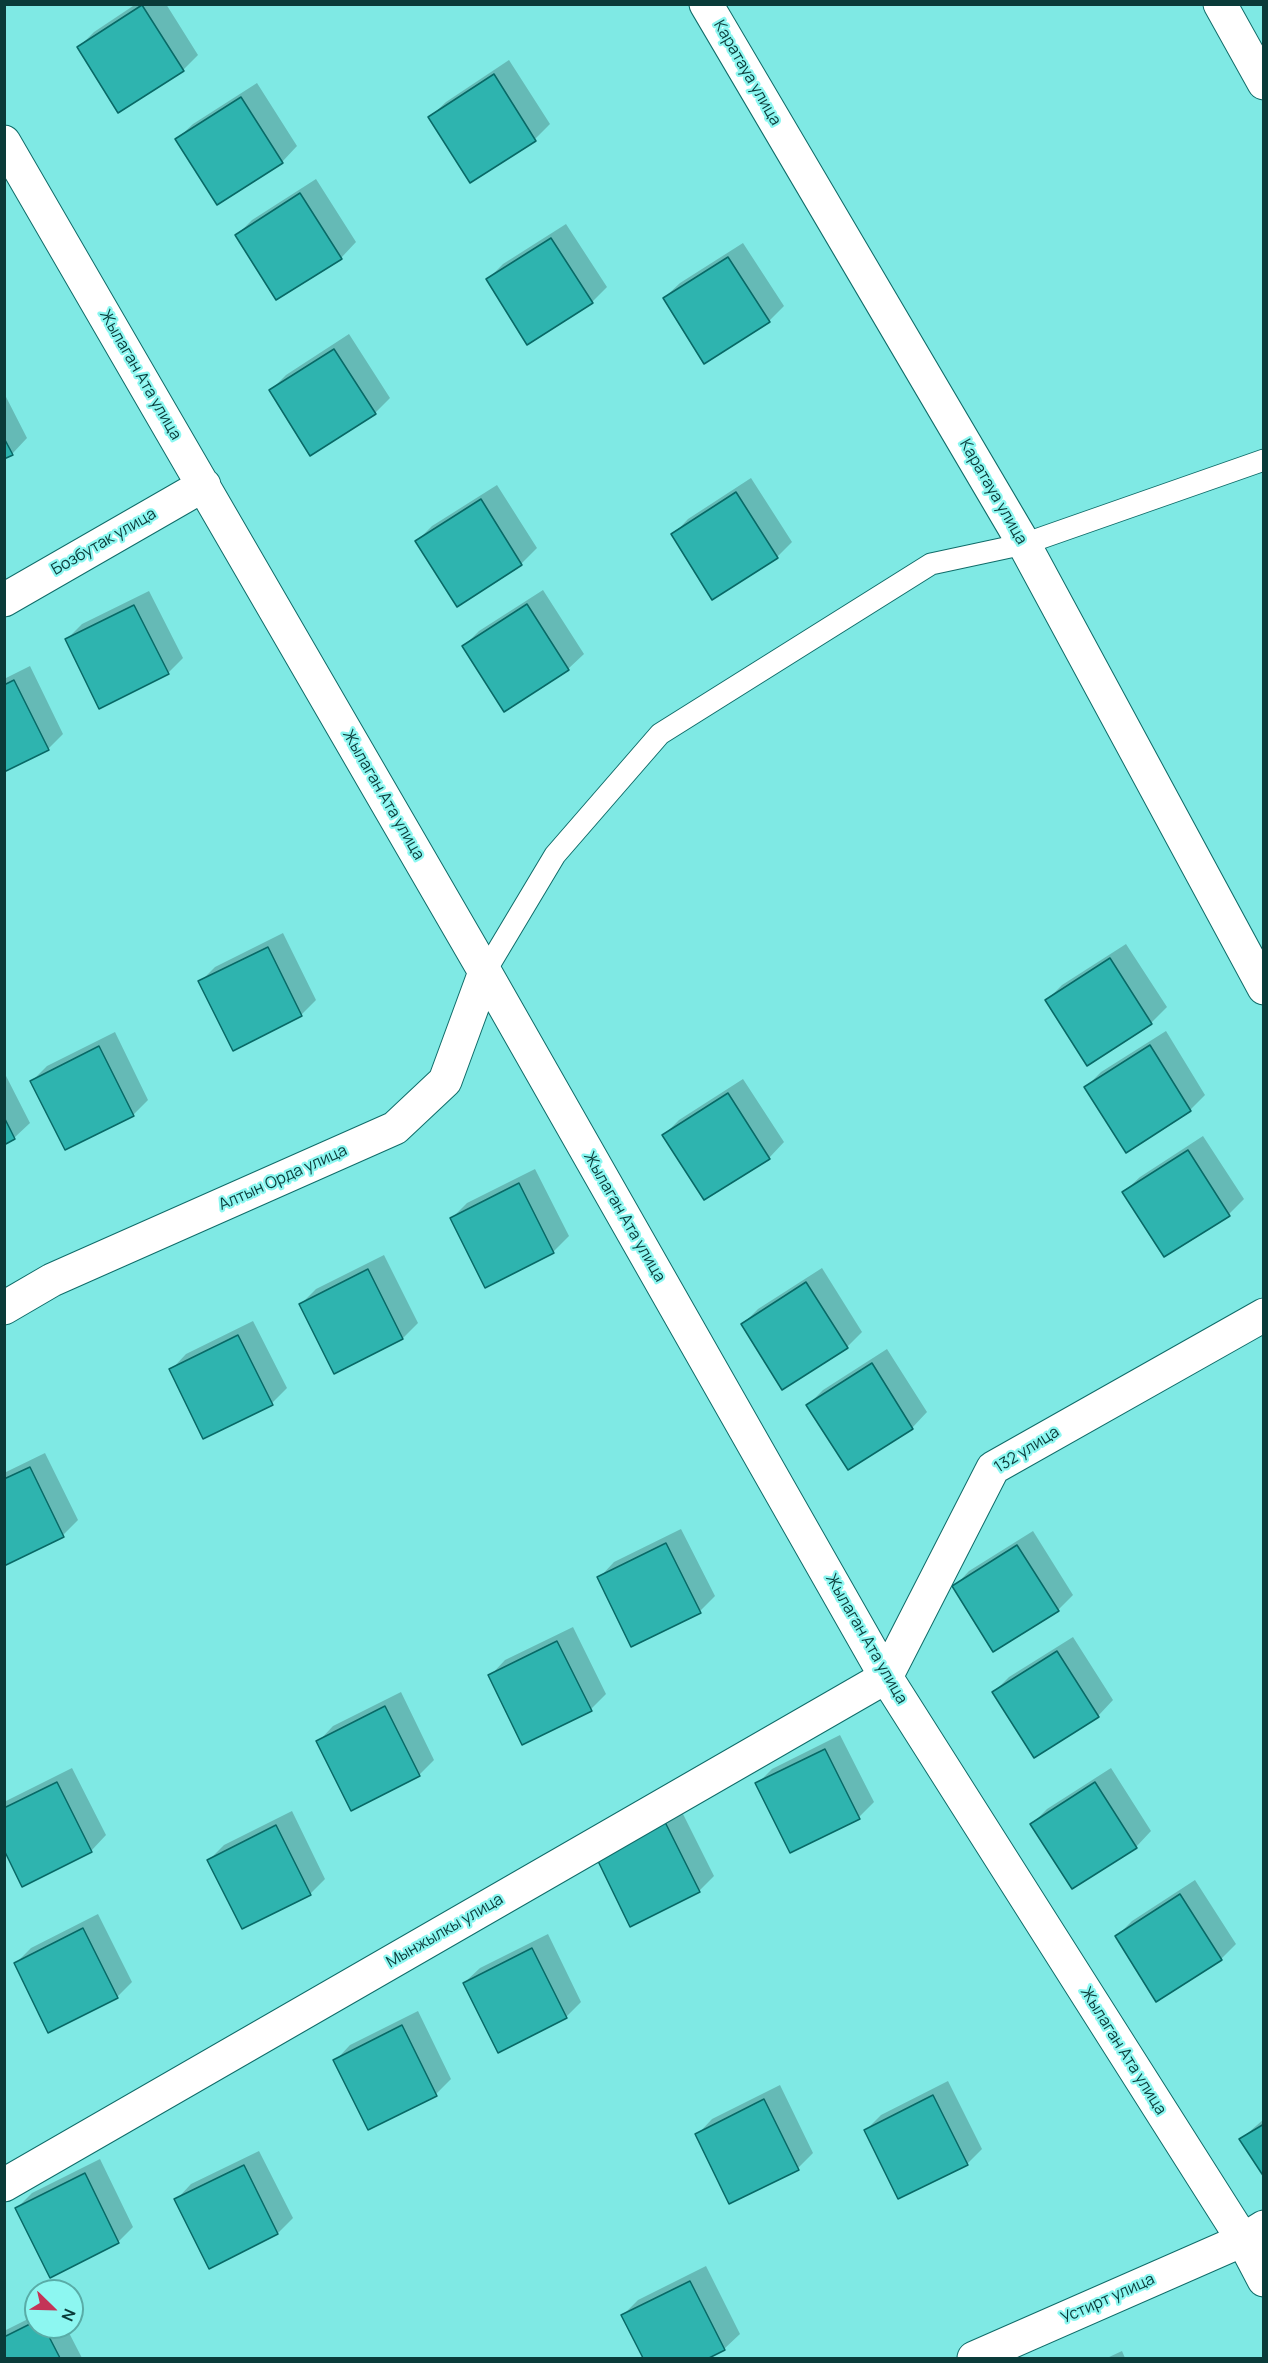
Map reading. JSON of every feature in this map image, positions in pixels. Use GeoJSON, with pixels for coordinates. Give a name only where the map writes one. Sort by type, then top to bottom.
{"type":"FeatureCollection","features":[{"type":"Feature","properties":{"kind":"street","name":"Каратауа улица"},"geometry":{"type":"LineString","coordinates":[[706,4],[1024,544],[1263,988]]}},
{"type":"Feature","properties":{"kind":"street"},"geometry":{"type":"LineString","coordinates":[[1220,4],[1263,83]]}},
{"type":"Feature","properties":{"kind":"street","name":"Жылаган Ата улица"},"geometry":{"type":"LineString","coordinates":[[4,142],[485,972],[886,1677],[1253,2233],[1263,2280]]}},
{"type":"Feature","properties":{"kind":"street","name":"Бозбутак улица"},"geometry":{"type":"LineString","coordinates":[[4,600],[204,485]]}},
{"type":"Feature","properties":{"kind":"street","name":"Алтын Орда улица"},"geometry":{"type":"LineString","coordinates":[[4,1308],[52,1280],[395,1128],[445,1081],[485,972]]}},
{"type":"Feature","properties":{"kind":"street","name":"132 улица"},"geometry":{"type":"LineString","coordinates":[[886,1677],[993,1468],[1263,1315]]}},
{"type":"Feature","properties":{"kind":"street","name":"Мынжылкы улица"},"geometry":{"type":"LineString","coordinates":[[4,2185],[886,1677]]}},
{"type":"Feature","properties":{"kind":"street","name":"Устирт улица"},"geometry":{"type":"LineString","coordinates":[[974,2358],[1253,2233]]}},
{"type":"Feature","properties":{"kind":"lane"},"geometry":{"type":"LineString","coordinates":[[485,972],[555,855],[660,734],[931,564],[1024,544],[1263,460]]}},
{"type":"Feature","properties":{"kind":"building"},"geometry":{"type":"Polygon","coordinates":[[[142,5],[184,71],[118,113],[77,47],[142,5]]]}},
{"type":"Feature","properties":{"kind":"building"},"geometry":{"type":"Polygon","coordinates":[[[494,74],[536,141],[470,183],[428,117],[494,74]]]}},
{"type":"Feature","properties":{"kind":"building"},"geometry":{"type":"Polygon","coordinates":[[[241,97],[283,163],[217,205],[175,139],[241,97]]]}},
{"type":"Feature","properties":{"kind":"building"},"geometry":{"type":"Polygon","coordinates":[[[300,193],[342,259],[276,300],[235,235],[300,193]]]}},
{"type":"Feature","properties":{"kind":"building"},"geometry":{"type":"Polygon","coordinates":[[[551,238],[593,303],[527,345],[486,279],[551,238]]]}},
{"type":"Feature","properties":{"kind":"building"},"geometry":{"type":"Polygon","coordinates":[[[728,257],[770,322],[704,364],[663,298],[728,257]]]}},
{"type":"Feature","properties":{"kind":"building"},"geometry":{"type":"Polygon","coordinates":[[[334,349],[376,414],[310,456],[269,390],[334,349]]]}},
{"type":"Feature","properties":{"kind":"building"},"geometry":{"type":"Polygon","coordinates":[[[4,438],[13,455],[4,459],[4,438]]]}},
{"type":"Feature","properties":{"kind":"building"},"geometry":{"type":"Polygon","coordinates":[[[736,492],[778,558],[712,600],[671,534],[736,492]]]}},
{"type":"Feature","properties":{"kind":"building"},"geometry":{"type":"Polygon","coordinates":[[[481,499],[522,565],[457,607],[415,541],[481,499]]]}},
{"type":"Feature","properties":{"kind":"building"},"geometry":{"type":"Polygon","coordinates":[[[527,604],[569,670],[504,712],[462,646],[527,604]]]}},
{"type":"Feature","properties":{"kind":"building"},"geometry":{"type":"Polygon","coordinates":[[[134,605],[169,674],[99,709],[65,639],[134,605]]]}},
{"type":"Feature","properties":{"kind":"building"},"geometry":{"type":"Polygon","coordinates":[[[14,680],[49,750],[4,772],[4,685],[14,680]]]}},
{"type":"Feature","properties":{"kind":"building"},"geometry":{"type":"Polygon","coordinates":[[[268,947],[302,1016],[233,1051],[198,981],[268,947]]]}},
{"type":"Feature","properties":{"kind":"building"},"geometry":{"type":"Polygon","coordinates":[[[1110,958],[1152,1024],[1087,1066],[1045,1000],[1110,958]]]}},
{"type":"Feature","properties":{"kind":"building"},"geometry":{"type":"Polygon","coordinates":[[[1150,1045],[1191,1111],[1126,1153],[1084,1087],[1150,1045]]]}},
{"type":"Feature","properties":{"kind":"building"},"geometry":{"type":"Polygon","coordinates":[[[99,1046],[134,1116],[65,1150],[30,1081],[99,1046]]]}},
{"type":"Feature","properties":{"kind":"building"},"geometry":{"type":"Polygon","coordinates":[[[728,1093],[770,1159],[704,1200],[662,1135],[728,1093]]]}},
{"type":"Feature","properties":{"kind":"building"},"geometry":{"type":"Polygon","coordinates":[[[4,1117],[15,1139],[4,1145],[4,1117]]]}},
{"type":"Feature","properties":{"kind":"building"},"geometry":{"type":"Polygon","coordinates":[[[1188,1150],[1230,1216],[1164,1257],[1122,1192],[1188,1150]]]}},
{"type":"Feature","properties":{"kind":"building"},"geometry":{"type":"Polygon","coordinates":[[[519,1183],[554,1253],[485,1288],[450,1218],[519,1183]]]}},
{"type":"Feature","properties":{"kind":"building"},"geometry":{"type":"Polygon","coordinates":[[[368,1269],[403,1339],[334,1374],[299,1304],[368,1269]]]}},
{"type":"Feature","properties":{"kind":"building"},"geometry":{"type":"Polygon","coordinates":[[[806,1282],[848,1348],[782,1390],[741,1324],[806,1282]]]}},
{"type":"Feature","properties":{"kind":"building"},"geometry":{"type":"Polygon","coordinates":[[[238,1335],[273,1405],[203,1439],[169,1369],[238,1335]]]}},
{"type":"Feature","properties":{"kind":"building"},"geometry":{"type":"Polygon","coordinates":[[[872,1363],[913,1429],[848,1470],[806,1405],[872,1363]]]}},
{"type":"Feature","properties":{"kind":"building"},"geometry":{"type":"Polygon","coordinates":[[[30,1467],[64,1537],[4,1566],[4,1479],[30,1467]]]}},
{"type":"Feature","properties":{"kind":"building"},"geometry":{"type":"Polygon","coordinates":[[[666,1543],[701,1613],[631,1647],[597,1577],[666,1543]]]}},
{"type":"Feature","properties":{"kind":"building"},"geometry":{"type":"Polygon","coordinates":[[[1017,1545],[1059,1611],[993,1652],[952,1586],[1017,1545]]]}},
{"type":"Feature","properties":{"kind":"building"},"geometry":{"type":"Polygon","coordinates":[[[557,1641],[592,1711],[522,1745],[488,1675],[557,1641]]]}},
{"type":"Feature","properties":{"kind":"building"},"geometry":{"type":"Polygon","coordinates":[[[1057,1651],[1099,1717],[1034,1758],[992,1692],[1057,1651]]]}},
{"type":"Feature","properties":{"kind":"building"},"geometry":{"type":"Polygon","coordinates":[[[385,1706],[420,1776],[351,1811],[316,1741],[385,1706]]]}},
{"type":"Feature","properties":{"kind":"building"},"geometry":{"type":"Polygon","coordinates":[[[825,1749],[860,1819],[790,1853],[755,1783],[825,1749]]]}},
{"type":"Feature","properties":{"kind":"building"},"geometry":{"type":"Polygon","coordinates":[[[57,1782],[92,1852],[22,1887],[4,1850],[4,1808],[57,1782]]]}},
{"type":"Feature","properties":{"kind":"building"},"geometry":{"type":"Polygon","coordinates":[[[1095,1782],[1137,1848],[1072,1889],[1030,1824],[1095,1782]]]}},
{"type":"Feature","properties":{"kind":"building"},"geometry":{"type":"Polygon","coordinates":[[[665,1822],[700,1892],[630,1927],[596,1857],[665,1822]]]}},
{"type":"Feature","properties":{"kind":"building"},"geometry":{"type":"Polygon","coordinates":[[[276,1825],[311,1895],[242,1929],[207,1860],[276,1825]]]}},
{"type":"Feature","properties":{"kind":"building"},"geometry":{"type":"Polygon","coordinates":[[[1180,1894],[1222,1960],[1156,2002],[1115,1936],[1180,1894]]]}},
{"type":"Feature","properties":{"kind":"building"},"geometry":{"type":"Polygon","coordinates":[[[83,1928],[118,1998],[48,2033],[14,1963],[83,1928]]]}},
{"type":"Feature","properties":{"kind":"building"},"geometry":{"type":"Polygon","coordinates":[[[532,1948],[567,2018],[498,2053],[463,1983],[532,1948]]]}},
{"type":"Feature","properties":{"kind":"building"},"geometry":{"type":"Polygon","coordinates":[[[402,2025],[437,2096],[368,2130],[333,2060],[402,2025]]]}},
{"type":"Feature","properties":{"kind":"building"},"geometry":{"type":"Polygon","coordinates":[[[933,2095],[968,2165],[898,2199],[864,2130],[933,2095]]]}},
{"type":"Feature","properties":{"kind":"building"},"geometry":{"type":"Polygon","coordinates":[[[764,2099],[799,2170],[729,2204],[695,2134],[764,2099]]]}},
{"type":"Feature","properties":{"kind":"building"},"geometry":{"type":"Polygon","coordinates":[[[1264,2124],[1264,2177],[1239,2139],[1264,2124]]]}},
{"type":"Feature","properties":{"kind":"building"},"geometry":{"type":"Polygon","coordinates":[[[244,2165],[278,2234],[209,2269],[174,2199],[244,2165]]]}},
{"type":"Feature","properties":{"kind":"building"},"geometry":{"type":"Polygon","coordinates":[[[85,2173],[119,2243],[50,2278],[15,2208],[85,2173]]]}},
{"type":"Feature","properties":{"kind":"building"},"geometry":{"type":"Polygon","coordinates":[[[690,2281],[725,2350],[709,2358],[643,2358],[621,2315],[690,2281]]]}},
{"type":"Feature","properties":{"kind":"building"},"geometry":{"type":"Polygon","coordinates":[[[24,2327],[24,2339],[50,2339],[60,2358],[4,2358],[4,2337],[24,2327]]]}}]}
